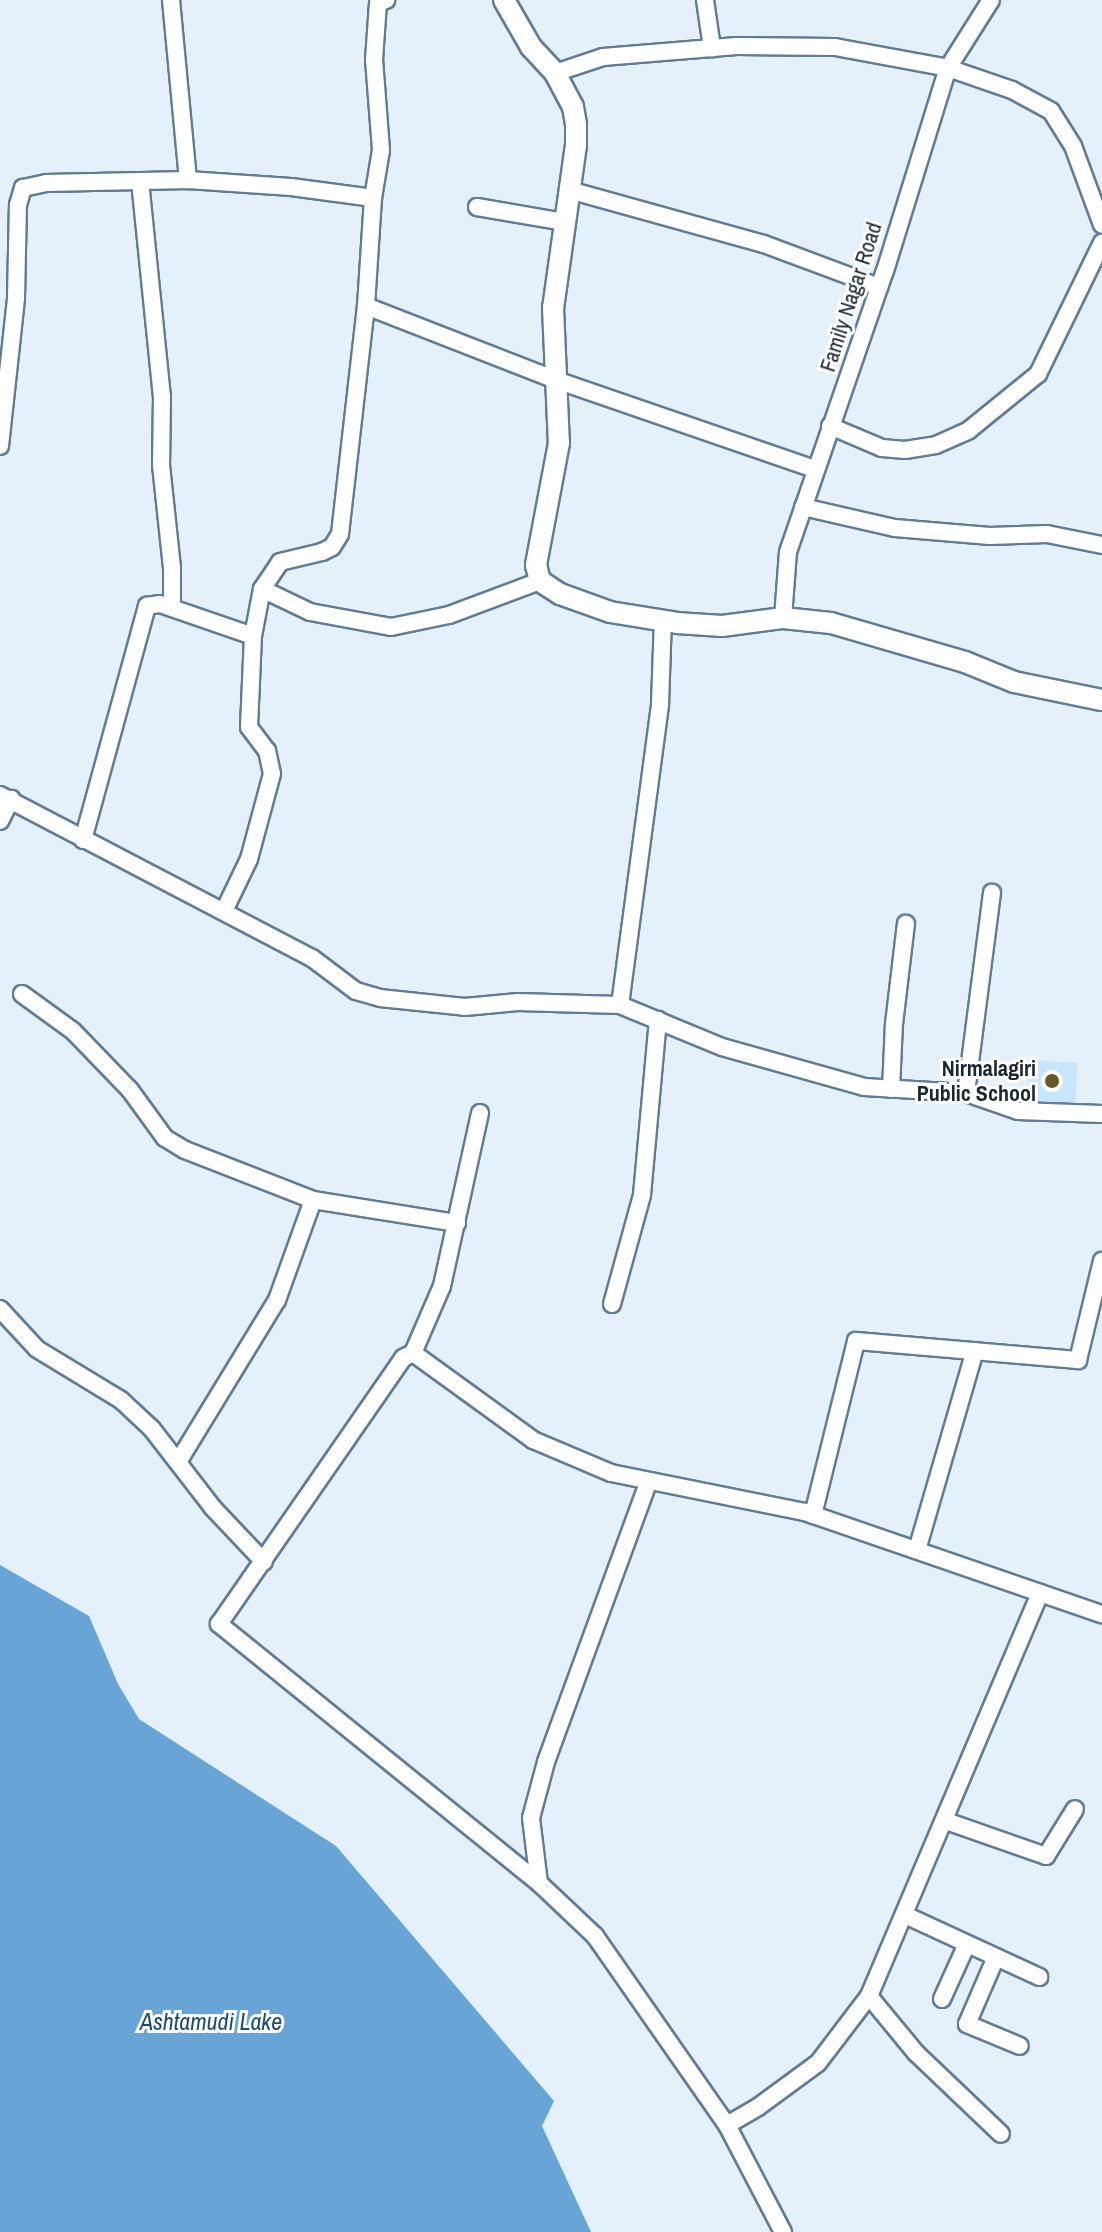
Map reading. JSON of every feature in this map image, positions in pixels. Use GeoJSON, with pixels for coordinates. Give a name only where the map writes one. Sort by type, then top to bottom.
{"type":"FeatureCollection","features":[{"type":"Feature","properties":{"kind":"street"},"geometry":{"type":"LineString","coordinates":[[171,0],[188,180]]}},
{"type":"Feature","properties":{"kind":"street"},"geometry":{"type":"LineString","coordinates":[[224,911],[249,859],[272,774],[267,751],[249,727],[253,636],[262,589],[270,571],[280,562],[322,552],[332,547],[340,534],[366,306],[373,198],[381,150],[374,60],[378,3],[386,0]]}},
{"type":"Feature","properties":{"kind":"street"},"geometry":{"type":"LineString","coordinates":[[504,0],[531,47],[555,73],[573,107],[576,124],[553,308],[559,443],[536,565],[540,581],[560,594],[610,612],[722,626],[783,618],[831,623],[965,662],[1014,682],[1102,700]]}},
{"type":"Feature","properties":{"kind":"street"},"geometry":{"type":"LineString","coordinates":[[705,0],[712,48]]}},
{"type":"Feature","properties":{"kind":"street","name":"Family Nagar Road"},"geometry":{"type":"LineString","coordinates":[[783,618],[788,552],[879,287],[948,68],[991,0]]}},
{"type":"Feature","properties":{"kind":"street"},"geometry":{"type":"LineString","coordinates":[[555,73],[603,57],[712,48],[835,47],[948,68],[1012,90],[1051,111],[1073,146],[1102,225]]}},
{"type":"Feature","properties":{"kind":"street"},"geometry":{"type":"LineString","coordinates":[[0,446],[18,205],[23,188],[46,183],[188,180],[291,187],[373,198]]}},
{"type":"Feature","properties":{"kind":"street"},"geometry":{"type":"LineString","coordinates":[[140,181],[162,396],[161,465],[172,568],[172,608]]}},
{"type":"Feature","properties":{"kind":"street"},"geometry":{"type":"LineString","coordinates":[[569,190],[764,244],[879,287]]}},
{"type":"Feature","properties":{"kind":"street"},"geometry":{"type":"LineString","coordinates":[[477,207],[564,222]]}},
{"type":"Feature","properties":{"kind":"street"},"geometry":{"type":"LineString","coordinates":[[830,426],[882,448],[905,450],[936,445],[969,430],[1038,374],[1102,243]]}},
{"type":"Feature","properties":{"kind":"street"},"geometry":{"type":"LineString","coordinates":[[366,306],[556,380],[814,469]]}},
{"type":"Feature","properties":{"kind":"street"},"geometry":{"type":"LineString","coordinates":[[803,507],[895,528],[974,535],[1047,534],[1102,545]]}},
{"type":"Feature","properties":{"kind":"street"},"geometry":{"type":"LineString","coordinates":[[262,589],[310,612],[391,627],[449,615],[540,581]]}},
{"type":"Feature","properties":{"kind":"street"},"geometry":{"type":"LineString","coordinates":[[83,840],[107,761],[144,613],[153,604],[172,608],[253,636]]}},
{"type":"Feature","properties":{"kind":"street"},"geometry":{"type":"LineString","coordinates":[[620,1005],[660,704],[663,619]]}},
{"type":"Feature","properties":{"kind":"street"},"geometry":{"type":"LineString","coordinates":[[0,821],[6,797],[312,958],[356,991],[380,998],[465,1007],[518,1002],[620,1005],[722,1047],[864,1087],[966,1093],[1018,1111],[1102,1114]]}},
{"type":"Feature","properties":{"kind":"street"},"geometry":{"type":"LineString","coordinates":[[966,1093],[992,893]]}},
{"type":"Feature","properties":{"kind":"street"},"geometry":{"type":"LineString","coordinates":[[891,1089],[894,1024],[906,924]]}},
{"type":"Feature","properties":{"kind":"street"},"geometry":{"type":"LineString","coordinates":[[22,994],[73,1031],[130,1090],[165,1138],[185,1150],[313,1200],[457,1223]]}},
{"type":"Feature","properties":{"kind":"street"},"geometry":{"type":"LineString","coordinates":[[612,1304],[642,1195],[658,1020]]}},
{"type":"Feature","properties":{"kind":"street"},"geometry":{"type":"LineString","coordinates":[[480,1113],[442,1286],[413,1353],[403,1358],[219,1624],[539,1883],[595,1936],[727,2125],[783,2232]]}},
{"type":"Feature","properties":{"kind":"street"},"geometry":{"type":"LineString","coordinates":[[178,1462],[277,1300],[313,1200]]}},
{"type":"Feature","properties":{"kind":"street"},"geometry":{"type":"LineString","coordinates":[[813,1515],[856,1341],[1078,1360],[1102,1261]]}},
{"type":"Feature","properties":{"kind":"street"},"geometry":{"type":"LineString","coordinates":[[0,1309],[37,1349],[121,1400],[152,1429],[213,1508],[264,1562]]}},
{"type":"Feature","properties":{"kind":"street"},"geometry":{"type":"LineString","coordinates":[[917,1550],[975,1351]]}},
{"type":"Feature","properties":{"kind":"street"},"geometry":{"type":"LineString","coordinates":[[413,1353],[533,1440],[611,1473],[813,1515],[1102,1614]]}},
{"type":"Feature","properties":{"kind":"street"},"geometry":{"type":"LineString","coordinates":[[539,1883],[531,1818],[546,1762],[648,1483]]}},
{"type":"Feature","properties":{"kind":"street"},"geometry":{"type":"LineString","coordinates":[[727,2125],[758,2107],[818,2063],[869,1996],[946,1821],[1040,1593]]}},
{"type":"Feature","properties":{"kind":"street"},"geometry":{"type":"LineString","coordinates":[[946,1821],[1046,1856],[1075,1809]]}},
{"type":"Feature","properties":{"kind":"street"},"geometry":{"type":"LineString","coordinates":[[905,1915],[1039,1977]]}},
{"type":"Feature","properties":{"kind":"street"},"geometry":{"type":"LineString","coordinates":[[942,1999],[967,1944]]}},
{"type":"Feature","properties":{"kind":"street"},"geometry":{"type":"LineString","coordinates":[[996,1957],[967,2024],[1020,2046]]}},
{"type":"Feature","properties":{"kind":"street"},"geometry":{"type":"LineString","coordinates":[[869,1996],[916,2053],[1001,2134]]}},
{"type":"Feature","properties":{"kind":"shaded area","name":"Nirmalagiri Public School"},"geometry":{"type":"Polygon","coordinates":[[[1033,1060],[1077,1063],[1075,1110],[1023,1108],[1033,1060]]]}},
{"type":"Feature","properties":{"kind":"water","name":"Ashtamudi Lake"},"geometry":{"type":"Polygon","coordinates":[[[0,1565],[89,1616],[118,1684],[139,1719],[336,1846],[554,2101],[542,2126],[591,2232],[0,2232],[0,1565]]]}},
{"type":"Feature","properties":{"kind":"place","name":"Nirmalagiri Public School"},"geometry":{"type":"Point","coordinates":[1052,1081]}}]}
